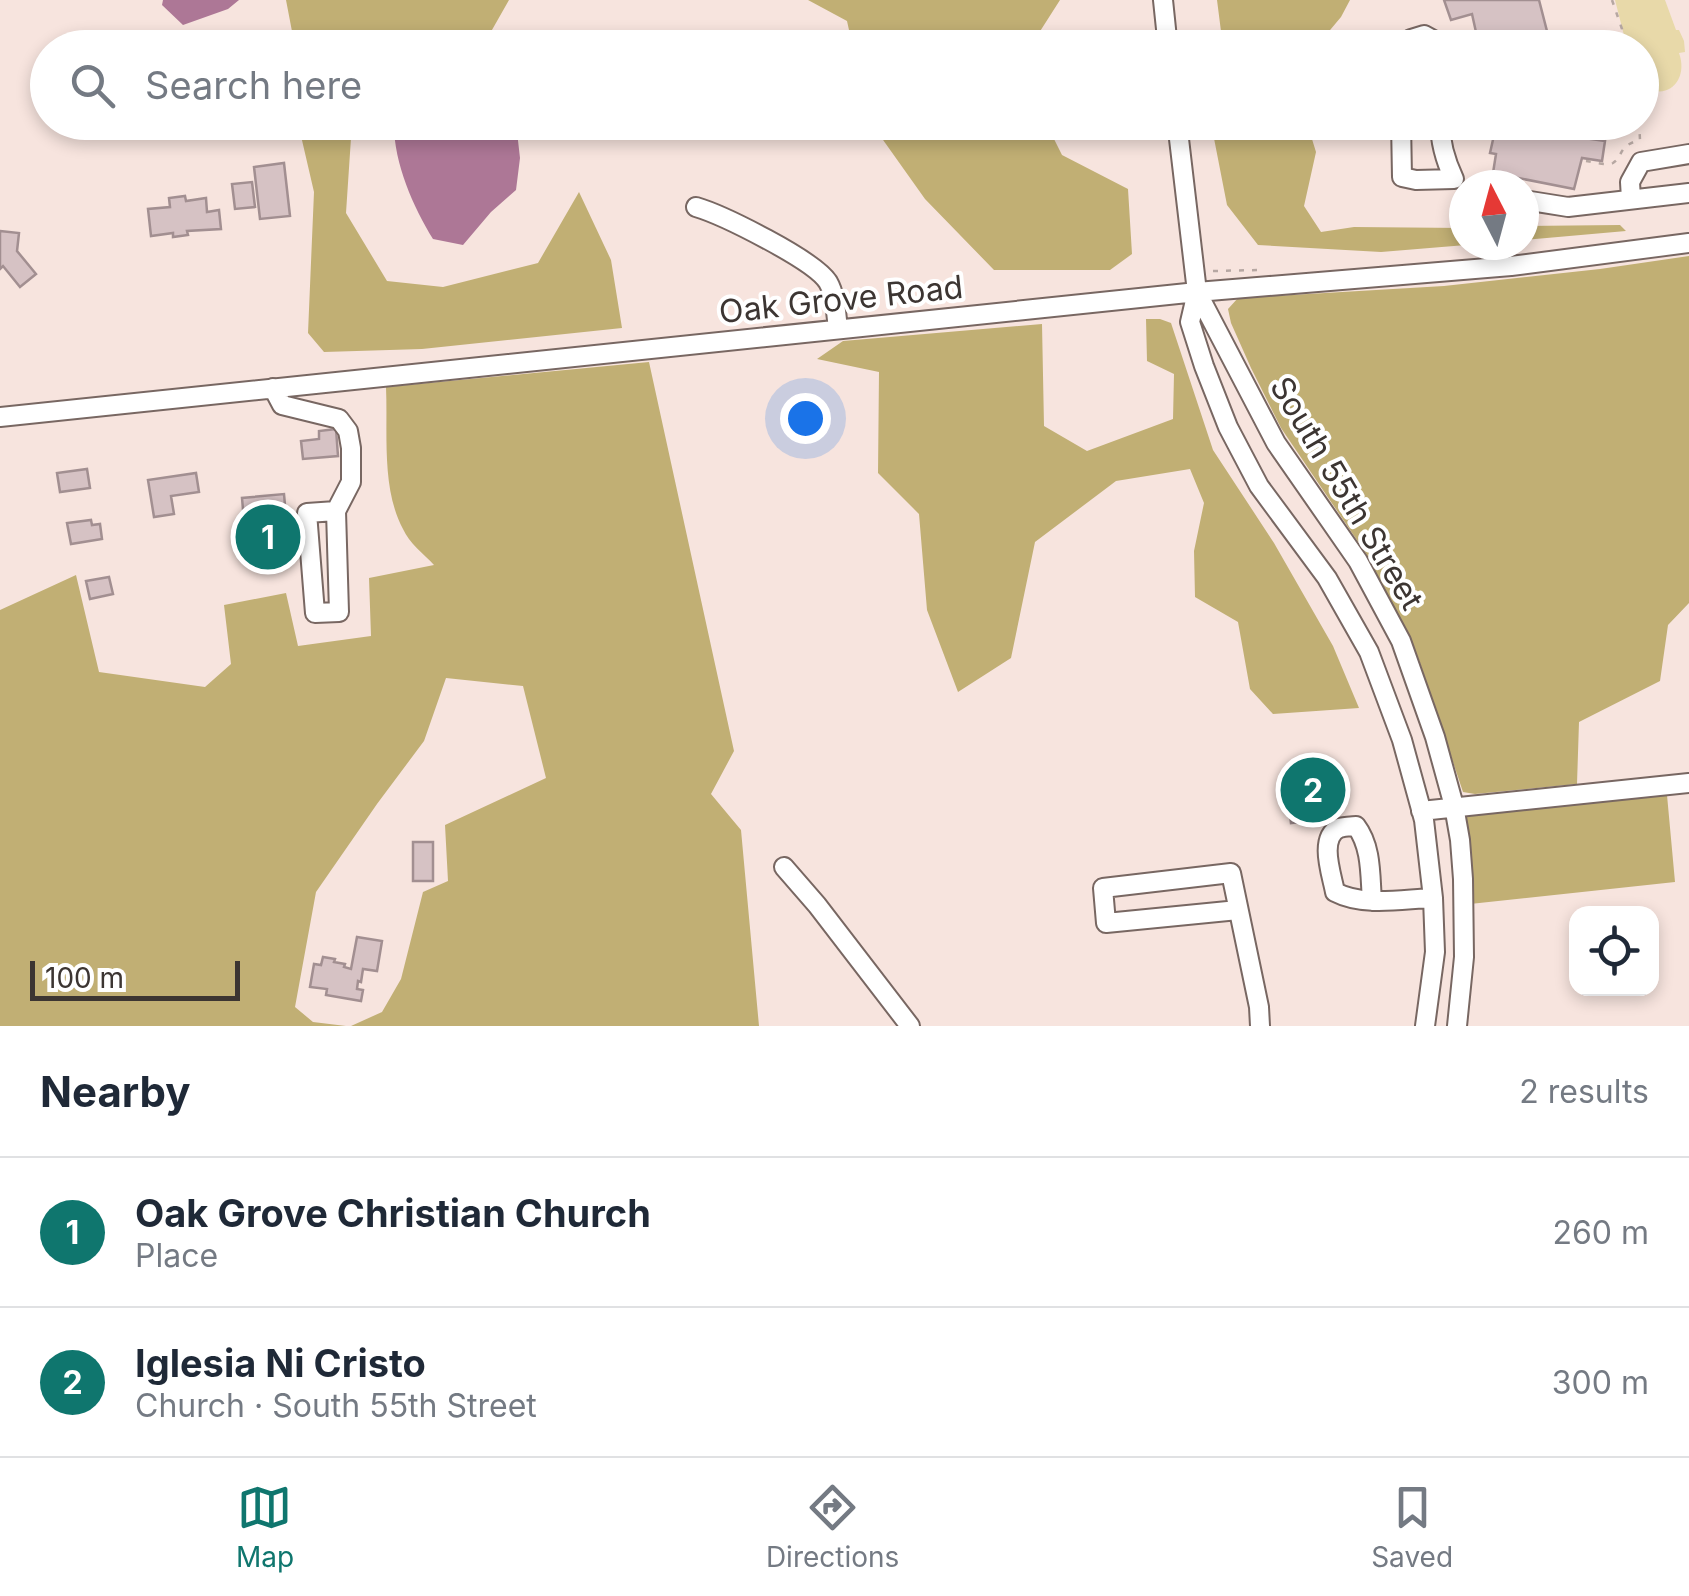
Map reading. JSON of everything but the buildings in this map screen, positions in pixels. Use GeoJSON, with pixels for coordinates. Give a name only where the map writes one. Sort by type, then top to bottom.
{"type":"FeatureCollection","features":[{"type":"Feature","properties":{"kind":"street"},"geometry":{"type":"LineString","coordinates":[[1163,0],[1166,30]]}},
{"type":"Feature","properties":{"kind":"street","name":"South 55th Street"},"geometry":{"type":"LineString","coordinates":[[1179,140],[1197,292],[1190,322],[1204,366],[1228,426],[1259,486],[1327,578],[1369,652],[1402,740],[1421,810],[1433,898],[1435,952],[1425,1026]]}},
{"type":"Feature","properties":{"kind":"street"},"geometry":{"type":"LineString","coordinates":[[1402,140],[1402,177],[1449,182]]}},
{"type":"Feature","properties":{"kind":"street"},"geometry":{"type":"LineString","coordinates":[[1440,140],[1452,170]]}},
{"type":"Feature","properties":{"kind":"street"},"geometry":{"type":"LineString","coordinates":[[1632,198],[1630,182],[1641,162],[1689,154]]}},
{"type":"Feature","properties":{"kind":"street"},"geometry":{"type":"LineString","coordinates":[[1539,202],[1568,206],[1689,193]]}},
{"type":"Feature","properties":{"kind":"street"},"geometry":{"type":"LineString","coordinates":[[696,206],[718,214],[817,269],[832,292],[838,329]]}},
{"type":"Feature","properties":{"kind":"street","name":"Oak Grove Road"},"geometry":{"type":"LineString","coordinates":[[0,417],[1197,292],[1510,266],[1689,243]]}},
{"type":"Feature","properties":{"kind":"street","name":"South 55th Street"},"geometry":{"type":"LineString","coordinates":[[1197,292],[1276,443],[1358,561],[1401,641],[1436,737],[1460,840],[1464,957],[1457,1026]]}},
{"type":"Feature","properties":{"kind":"street"},"geometry":{"type":"LineString","coordinates":[[274,388],[282,406],[339,419],[348,431],[351,482],[336,511],[339,612],[314,613],[307,514],[336,511]]}},
{"type":"Feature","properties":{"kind":"street"},"geometry":{"type":"LineString","coordinates":[[1421,810],[1689,783]]}},
{"type":"Feature","properties":{"kind":"street"},"geometry":{"type":"LineString","coordinates":[[784,867],[910,1026]]}},
{"type":"Feature","properties":{"kind":"street"},"geometry":{"type":"LineString","coordinates":[[1238,910],[1106,923],[1103,888],[1230,873],[1259,1007],[1260,1026]]}},
{"type":"Feature","properties":{"kind":"street"},"geometry":{"type":"LineString","coordinates":[[1372,900],[1433,898]]}},
{"type":"Feature","properties":{"kind":"path"},"geometry":{"type":"LineString","coordinates":[[1612,0],[1622,30]]}},
{"type":"Feature","properties":{"kind":"path"},"geometry":{"type":"LineString","coordinates":[[1586,161],[1610,164],[1628,143],[1640,140]]}},
{"type":"Feature","properties":{"kind":"shaded area"},"geometry":{"type":"Polygon","coordinates":[[[163,0],[239,0],[228,9],[183,25],[162,5],[163,0]]]}},
{"type":"Feature","properties":{"kind":"shaded area"},"geometry":{"type":"Polygon","coordinates":[[[286,0],[509,0],[492,30],[292,30],[286,0]]]}},
{"type":"Feature","properties":{"kind":"shaded area"},"geometry":{"type":"Polygon","coordinates":[[[808,0],[1060,0],[1041,30],[849,30],[847,21],[808,0]]]}},
{"type":"Feature","properties":{"kind":"shaded area"},"geometry":{"type":"Polygon","coordinates":[[[1217,0],[1350,0],[1330,30],[1221,30],[1217,0]]]}},
{"type":"Feature","properties":{"kind":"shaded area"},"geometry":{"type":"Polygon","coordinates":[[[1615,0],[1665,0],[1684,41],[1685,52],[1679,53],[1681,72],[1674,86],[1659,91],[1659,30],[1623,30],[1615,0]]]}},
{"type":"Feature","properties":{"kind":"shaded area"},"geometry":{"type":"Polygon","coordinates":[[[302,140],[351,140],[346,213],[387,281],[443,287],[538,263],[579,192],[611,260],[622,328],[422,349],[324,352],[308,333],[314,192],[302,140]]]}},
{"type":"Feature","properties":{"kind":"shaded area"},"geometry":{"type":"Polygon","coordinates":[[[396,140],[518,140],[516,190],[463,245],[433,239],[401,168],[396,140]]]}},
{"type":"Feature","properties":{"kind":"shaded area"},"geometry":{"type":"Polygon","coordinates":[[[883,140],[1054,140],[1062,155],[1128,189],[1132,254],[1110,270],[994,270],[925,199],[883,140]]]}},
{"type":"Feature","properties":{"kind":"shaded area"},"geometry":{"type":"Polygon","coordinates":[[[1214,140],[1312,140],[1316,152],[1304,206],[1321,232],[1354,227],[1449,228],[1449,246],[1381,252],[1258,245],[1227,205],[1214,140]]]}},
{"type":"Feature","properties":{"kind":"shaded area"},"geometry":{"type":"Polygon","coordinates":[[[1620,225],[1626,231],[1539,239],[1539,226],[1620,225]]]}},
{"type":"Feature","properties":{"kind":"shaded area"},"geometry":{"type":"Polygon","coordinates":[[[1689,256],[1689,603],[1668,625],[1660,681],[1579,722],[1577,784],[1463,792],[1419,660],[1369,558],[1281,428],[1228,309],[1238,298],[1444,286],[1689,256]]]}},
{"type":"Feature","properties":{"kind":"shaded area"},"geometry":{"type":"Polygon","coordinates":[[[1146,319],[1171,323],[1213,450],[1274,543],[1333,646],[1359,708],[1273,714],[1250,689],[1238,622],[1195,597],[1194,551],[1204,503],[1190,469],[1116,481],[1035,542],[1011,658],[958,692],[927,610],[919,514],[878,473],[879,372],[817,359],[843,341],[1042,324],[1044,426],[1087,451],[1173,419],[1174,374],[1147,361],[1146,319]]]}},
{"type":"Feature","properties":{"kind":"shaded area"},"geometry":{"type":"Polygon","coordinates":[[[649,362],[734,751],[711,794],[741,830],[759,1026],[351,1026],[382,1012],[401,979],[423,892],[448,881],[445,825],[546,778],[523,686],[446,678],[424,741],[316,892],[295,1007],[313,1022],[346,1026],[0,1026],[0,610],[76,575],[99,672],[205,687],[231,664],[224,605],[286,593],[298,646],[371,636],[369,578],[434,565],[406,534],[391,496],[386,387],[649,362]]]}},
{"type":"Feature","properties":{"kind":"shaded area"},"geometry":{"type":"Polygon","coordinates":[[[1667,795],[1675,882],[1470,904],[1463,822],[1468,815],[1667,795]]]}},
{"type":"Feature","properties":{"kind":"place","name":"Oak Grove Christian Church"},"geometry":{"type":"Point","coordinates":[268,537]}},
{"type":"Feature","properties":{"kind":"place","name":"Iglesia Ni Cristo"},"geometry":{"type":"Point","coordinates":[1313,790]}}]}
